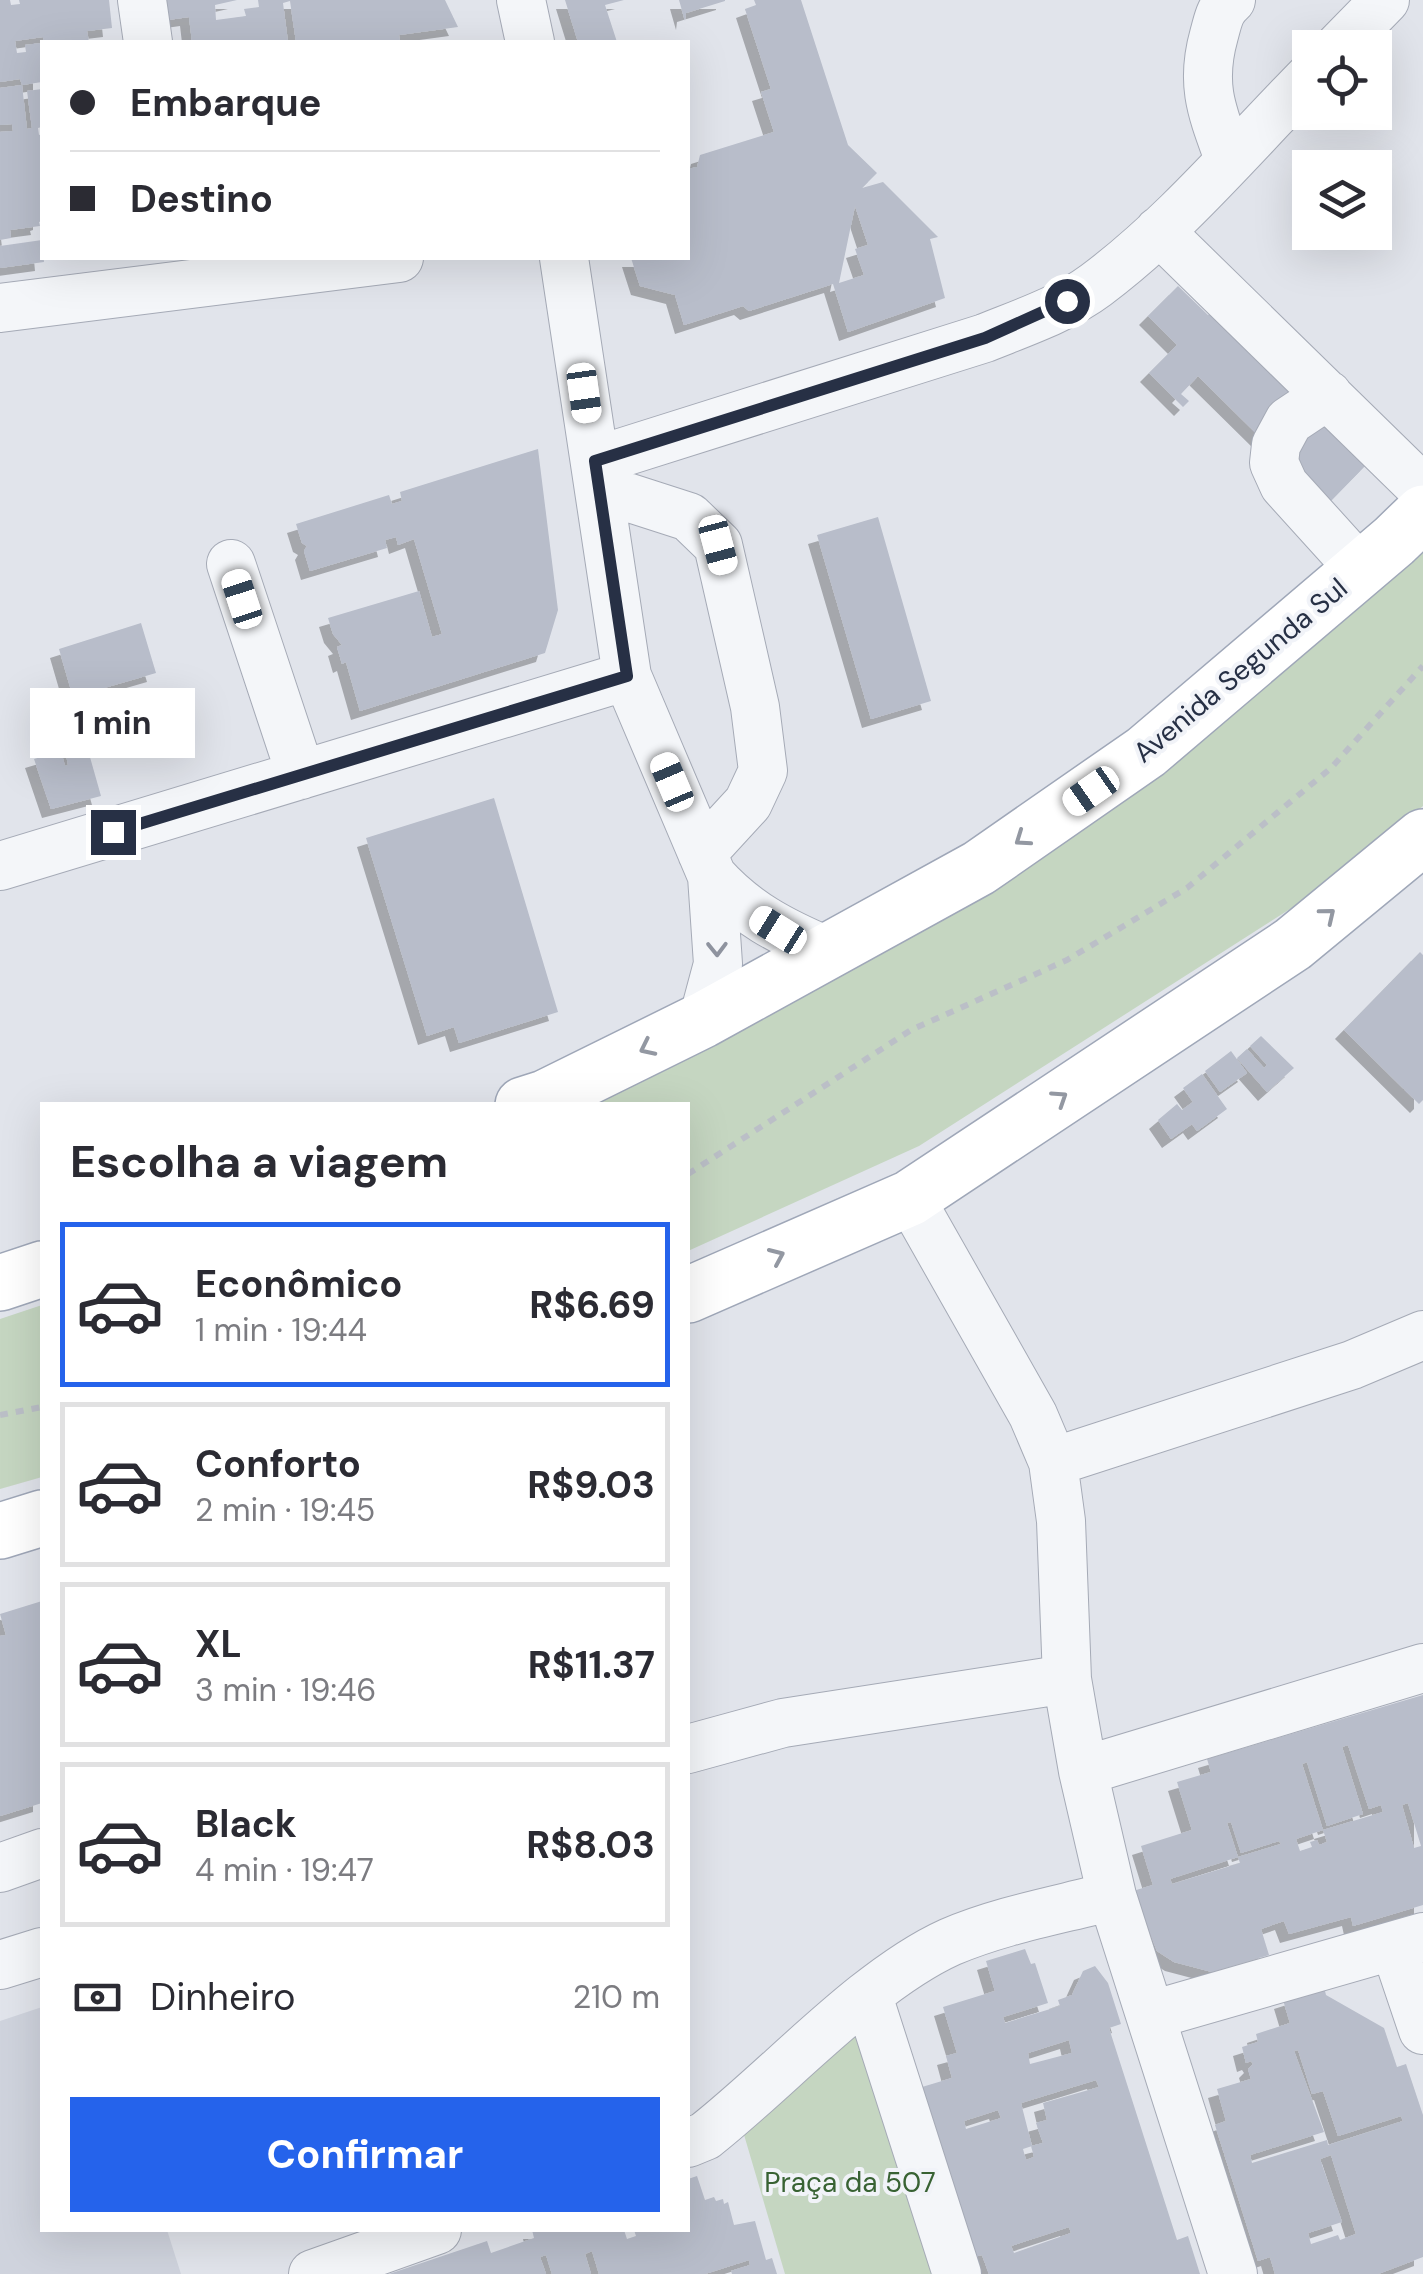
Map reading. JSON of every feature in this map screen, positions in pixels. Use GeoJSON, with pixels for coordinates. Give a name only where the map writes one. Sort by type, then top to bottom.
{"type":"FeatureCollection","features":[{"type":"Feature","properties":{"kind":"main road","name":"Avenida Segunda Sul"},"geometry":{"type":"LineString","coordinates":[[533,1102],[703,1020],[980,868],[1146,752],[1423,512]]}},
{"type":"Feature","properties":{"kind":"main road"},"geometry":{"type":"LineString","coordinates":[[690,1294],[910,1198],[1293,944],[1423,837]]}},
{"type":"Feature","properties":{"kind":"main road"},"geometry":{"type":"LineString","coordinates":[[0,1282],[40,1270]]}},
{"type":"Feature","properties":{"kind":"main road"},"geometry":{"type":"LineString","coordinates":[[0,1532],[40,1519]]}},
{"type":"Feature","properties":{"kind":"street"},"geometry":{"type":"LineString","coordinates":[[142,0],[148,40]]}},
{"type":"Feature","properties":{"kind":"street"},"geometry":{"type":"LineString","coordinates":[[521,0],[530,40]]}},
{"type":"Feature","properties":{"kind":"street"},"geometry":{"type":"LineString","coordinates":[[1229,159],[1208,102],[1206,62],[1221,8],[1231,0]]}},
{"type":"Feature","properties":{"kind":"street"},"geometry":{"type":"LineString","coordinates":[[1356,30],[1385,0]]}},
{"type":"Feature","properties":{"kind":"street"},"geometry":{"type":"LineString","coordinates":[[597,474],[1013,327],[1093,287],[1159,231],[1292,94]]}},
{"type":"Feature","properties":{"kind":"street"},"geometry":{"type":"LineString","coordinates":[[1159,231],[1423,489]]}},
{"type":"Feature","properties":{"kind":"street"},"geometry":{"type":"LineString","coordinates":[[0,308],[178,271],[365,260]]}},
{"type":"Feature","properties":{"kind":"street"},"geometry":{"type":"LineString","coordinates":[[564,260],[627,676],[707,865],[733,899],[753,915],[827,950]]}},
{"type":"Feature","properties":{"kind":"street"},"geometry":{"type":"LineString","coordinates":[[1328,395],[1290,421],[1276,445],[1274,463],[1284,485],[1360,570]]}},
{"type":"Feature","properties":{"kind":"street"},"geometry":{"type":"LineString","coordinates":[[597,474],[689,516],[718,545],[756,708],[763,771],[748,803],[707,865],[718,964],[703,1020]]}},
{"type":"Feature","properties":{"kind":"street"},"geometry":{"type":"LineString","coordinates":[[231,564],[300,775]]}},
{"type":"Feature","properties":{"kind":"street"},"geometry":{"type":"LineString","coordinates":[[0,866],[627,676]]}},
{"type":"Feature","properties":{"kind":"street"},"geometry":{"type":"LineString","coordinates":[[910,1198],[1032,1415],[1053,1462],[1061,1520],[1067,1679],[1082,1771],[1112,1896],[1233,2274]]}},
{"type":"Feature","properties":{"kind":"street"},"geometry":{"type":"LineString","coordinates":[[1053,1462],[1352,1365],[1423,1336]]}},
{"type":"Feature","properties":{"kind":"street"},"geometry":{"type":"LineString","coordinates":[[1082,1771],[1423,1668]]}},
{"type":"Feature","properties":{"kind":"street"},"geometry":{"type":"LineString","coordinates":[[690,1748],[783,1722],[1067,1679]]}},
{"type":"Feature","properties":{"kind":"street"},"geometry":{"type":"LineString","coordinates":[[0,1868],[40,1854]]}},
{"type":"Feature","properties":{"kind":"street"},"geometry":{"type":"LineString","coordinates":[[690,2142],[732,2115],[868,1996],[950,1942],[1112,1896]]}},
{"type":"Feature","properties":{"kind":"street"},"geometry":{"type":"LineString","coordinates":[[1152,2015],[1409,1942],[1423,2030]]}},
{"type":"Feature","properties":{"kind":"street"},"geometry":{"type":"LineString","coordinates":[[0,1965],[40,1953]]}},
{"type":"Feature","properties":{"kind":"street"},"geometry":{"type":"LineString","coordinates":[[868,1996],[957,2274]]}},
{"type":"Feature","properties":{"kind":"street"},"geometry":{"type":"LineString","coordinates":[[313,2274],[431,2232]]}},
{"type":"Feature","properties":{"kind":"path"},"geometry":{"type":"LineString","coordinates":[[690,1173],[911,1030],[1067,960],[1187,888],[1331,768],[1423,666]]}},
{"type":"Feature","properties":{"kind":"path"},"geometry":{"type":"LineString","coordinates":[[0,1415],[40,1407]]}},
{"type":"Feature","properties":{"kind":"shaded area"},"geometry":{"type":"Polygon","coordinates":[[[40,2008],[40,2232],[168,2232],[181,2274],[0,2274],[0,2021],[40,2008]]]}},
{"type":"Feature","properties":{"kind":"green space"},"geometry":{"type":"Polygon","coordinates":[[[1423,537],[1423,806],[1337,879],[919,1146],[690,1250],[690,1102],[557,1102],[666,1063],[1423,537]]]}},
{"type":"Feature","properties":{"kind":"green space"},"geometry":{"type":"Polygon","coordinates":[[[40,1306],[40,1478],[0,1489],[0,1319],[40,1306]]]}},
{"type":"Feature","properties":{"kind":"green space","name":"Praça da 507"},"geometry":{"type":"Polygon","coordinates":[[[884,1991],[969,2274],[785,2274],[737,2111],[884,1991]]]}},
{"type":"Feature","properties":{"kind":"building"},"geometry":{"type":"Polygon","coordinates":[[[0,0],[10,0],[11,5],[20,4],[19,0],[109,0],[112,28],[87,31],[89,40],[43,37],[15,41],[17,53],[26,52],[25,45],[40,43],[40,82],[22,85],[20,79],[0,82],[0,0]]]}},
{"type":"Feature","properties":{"kind":"building"},"geometry":{"type":"Polygon","coordinates":[[[158,0],[237,0],[215,5],[216,20],[246,16],[244,9],[259,7],[258,0],[445,0],[458,27],[399,35],[400,40],[296,40],[290,1],[283,3],[288,40],[192,40],[189,17],[161,21],[158,0]]]}},
{"type":"Feature","properties":{"kind":"building"},"geometry":{"type":"Polygon","coordinates":[[[565,0],[624,0],[605,5],[616,40],[577,40],[565,0]]]}},
{"type":"Feature","properties":{"kind":"building"},"geometry":{"type":"Polygon","coordinates":[[[679,0],[725,1],[686,13],[685,21],[679,0]]]}},
{"type":"Feature","properties":{"kind":"building"},"geometry":{"type":"Polygon","coordinates":[[[754,0],[801,0],[848,145],[877,173],[862,188],[883,182],[938,237],[930,239],[945,298],[848,332],[833,284],[749,311],[743,306],[684,325],[675,295],[640,286],[632,260],[690,260],[690,169],[697,167],[700,155],[774,132],[761,92],[771,89],[745,9],[756,5],[754,0]],[[855,206],[839,283],[864,275],[855,249],[868,245],[855,206]]]}},
{"type":"Feature","properties":{"kind":"building"},"geometry":{"type":"Polygon","coordinates":[[[22,85],[27,129],[32,128],[27,91],[40,89],[40,226],[10,230],[11,238],[0,240],[0,132],[13,131],[12,124],[0,125],[0,88],[22,85]]]}},
{"type":"Feature","properties":{"kind":"building"},"geometry":{"type":"Polygon","coordinates":[[[40,240],[40,260],[44,262],[0,268],[0,246],[40,240]]]}},
{"type":"Feature","properties":{"kind":"building"},"geometry":{"type":"Polygon","coordinates":[[[1178,286],[1208,315],[1212,312],[1369,462],[1328,504],[1198,376],[1181,394],[1189,401],[1183,407],[1149,373],[1177,345],[1148,316],[1178,286]]]}},
{"type":"Feature","properties":{"kind":"building"},"geometry":{"type":"Polygon","coordinates":[[[538,449],[558,610],[545,653],[360,711],[346,662],[342,664],[337,647],[342,645],[328,618],[419,591],[432,637],[442,634],[414,539],[398,545],[396,537],[385,540],[387,548],[310,571],[304,551],[307,546],[302,543],[296,524],[389,495],[392,504],[402,501],[400,492],[538,449]]]}},
{"type":"Feature","properties":{"kind":"building"},"geometry":{"type":"Polygon","coordinates":[[[878,517],[931,701],[871,719],[817,535],[878,517]]]}},
{"type":"Feature","properties":{"kind":"building"},"geometry":{"type":"Polygon","coordinates":[[[141,623],[156,673],[73,697],[59,649],[141,623]]]}},
{"type":"Feature","properties":{"kind":"building"},"geometry":{"type":"Polygon","coordinates":[[[86,743],[101,796],[51,809],[34,759],[61,751],[65,766],[65,749],[86,743]]]}},
{"type":"Feature","properties":{"kind":"building"},"geometry":{"type":"Polygon","coordinates":[[[494,798],[558,1012],[459,1043],[454,1027],[427,1036],[366,838],[494,798]]]}},
{"type":"Feature","properties":{"kind":"building"},"geometry":{"type":"Polygon","coordinates":[[[1420,952],[1423,1100],[1419,1104],[1344,1030],[1420,952]]]}},
{"type":"Feature","properties":{"kind":"building"},"geometry":{"type":"Polygon","coordinates":[[[1261,1036],[1294,1068],[1267,1092],[1237,1058],[1247,1049],[1264,1068],[1267,1065],[1250,1046],[1261,1036]]]}},
{"type":"Feature","properties":{"kind":"building"},"geometry":{"type":"Polygon","coordinates":[[[1231,1051],[1247,1073],[1220,1092],[1205,1071],[1231,1051]]]}},
{"type":"Feature","properties":{"kind":"building"},"geometry":{"type":"Polygon","coordinates":[[[1202,1074],[1227,1109],[1197,1131],[1192,1124],[1171,1139],[1158,1120],[1177,1104],[1182,1110],[1193,1102],[1183,1088],[1202,1074]]]}},
{"type":"Feature","properties":{"kind":"building"},"geometry":{"type":"Polygon","coordinates":[[[40,1602],[40,1804],[0,1816],[0,1636],[6,1635],[0,1614],[40,1602]]]}},
{"type":"Feature","properties":{"kind":"building"},"geometry":{"type":"Polygon","coordinates":[[[1423,1695],[1423,1905],[1353,1926],[1351,1917],[1289,1934],[1284,1921],[1261,1929],[1269,1955],[1212,1972],[1174,1962],[1157,1951],[1133,1891],[1153,1885],[1141,1846],[1192,1830],[1177,1782],[1211,1772],[1207,1759],[1423,1695]],[[1348,1745],[1342,1747],[1363,1814],[1327,1826],[1307,1762],[1302,1764],[1323,1830],[1383,1812],[1381,1805],[1369,1809],[1348,1745]],[[1408,1803],[1402,1805],[1414,1848],[1421,1846],[1408,1803]],[[1231,1822],[1227,1823],[1238,1857],[1281,1844],[1279,1841],[1241,1853],[1231,1822]],[[1323,1830],[1296,1839],[1300,1851],[1312,1847],[1310,1842],[1327,1842],[1323,1830]],[[1238,1857],[1170,1879],[1172,1884],[1240,1863],[1238,1857]]]}},
{"type":"Feature","properties":{"kind":"building"},"geometry":{"type":"Polygon","coordinates":[[[1025,1949],[1031,1964],[1035,1963],[1048,2003],[1003,2017],[1005,2023],[1060,2006],[1058,2000],[1072,1995],[1083,1971],[1095,1966],[1108,1983],[1121,2024],[1109,2028],[1177,2240],[1188,2236],[1200,2274],[989,2274],[982,2255],[974,2257],[922,2087],[952,2078],[946,2056],[957,2053],[943,2007],[995,1991],[986,1961],[1025,1949]],[[1069,2040],[1028,2053],[1030,2064],[1072,2053],[1069,2040]],[[1096,2080],[1021,2103],[1032,2146],[1043,2143],[1036,2123],[1047,2120],[1043,2103],[1099,2087],[1096,2080]],[[998,2110],[964,2121],[966,2129],[1001,2118],[998,2110]],[[1031,2146],[1023,2149],[1026,2160],[1034,2157],[1031,2146]],[[1069,2227],[1011,2246],[1014,2253],[1071,2233],[1069,2227]]]}},
{"type":"Feature","properties":{"kind":"building"},"geometry":{"type":"Polygon","coordinates":[[[1324,1987],[1326,1995],[1384,2028],[1397,2067],[1406,2064],[1423,2115],[1423,2257],[1378,2274],[1275,2274],[1270,2257],[1258,2261],[1215,2125],[1226,2121],[1217,2089],[1251,2079],[1248,2069],[1253,2064],[1246,2063],[1242,2047],[1258,2042],[1256,2034],[1290,2023],[1283,2000],[1324,1987]],[[1298,2050],[1294,2051],[1324,2132],[1250,2155],[1252,2163],[1327,2140],[1328,2145],[1403,2121],[1401,2116],[1338,2136],[1323,2091],[1312,2094],[1298,2050]],[[1331,2155],[1320,2159],[1342,2222],[1308,2233],[1311,2244],[1356,2234],[1331,2155]]]}},
{"type":"Feature","properties":{"kind":"building"},"geometry":{"type":"Polygon","coordinates":[[[697,2176],[705,2200],[714,2197],[716,2201],[723,2199],[724,2204],[728,2202],[734,2225],[755,2221],[766,2260],[772,2258],[777,2274],[732,2274],[731,2271],[750,2265],[749,2260],[705,2274],[599,2274],[592,2251],[585,2254],[591,2274],[552,2274],[546,2255],[540,2257],[546,2274],[389,2274],[487,2241],[491,2253],[534,2238],[532,2232],[625,2232],[627,2239],[636,2236],[635,2232],[690,2232],[690,2178],[697,2176]]]}},
{"type":"Feature","properties":{"kind":"route"},"geometry":{"type":"LineString","coordinates":[[113,832],[627,676],[595,461],[985,338],[1067,301]]}}]}
